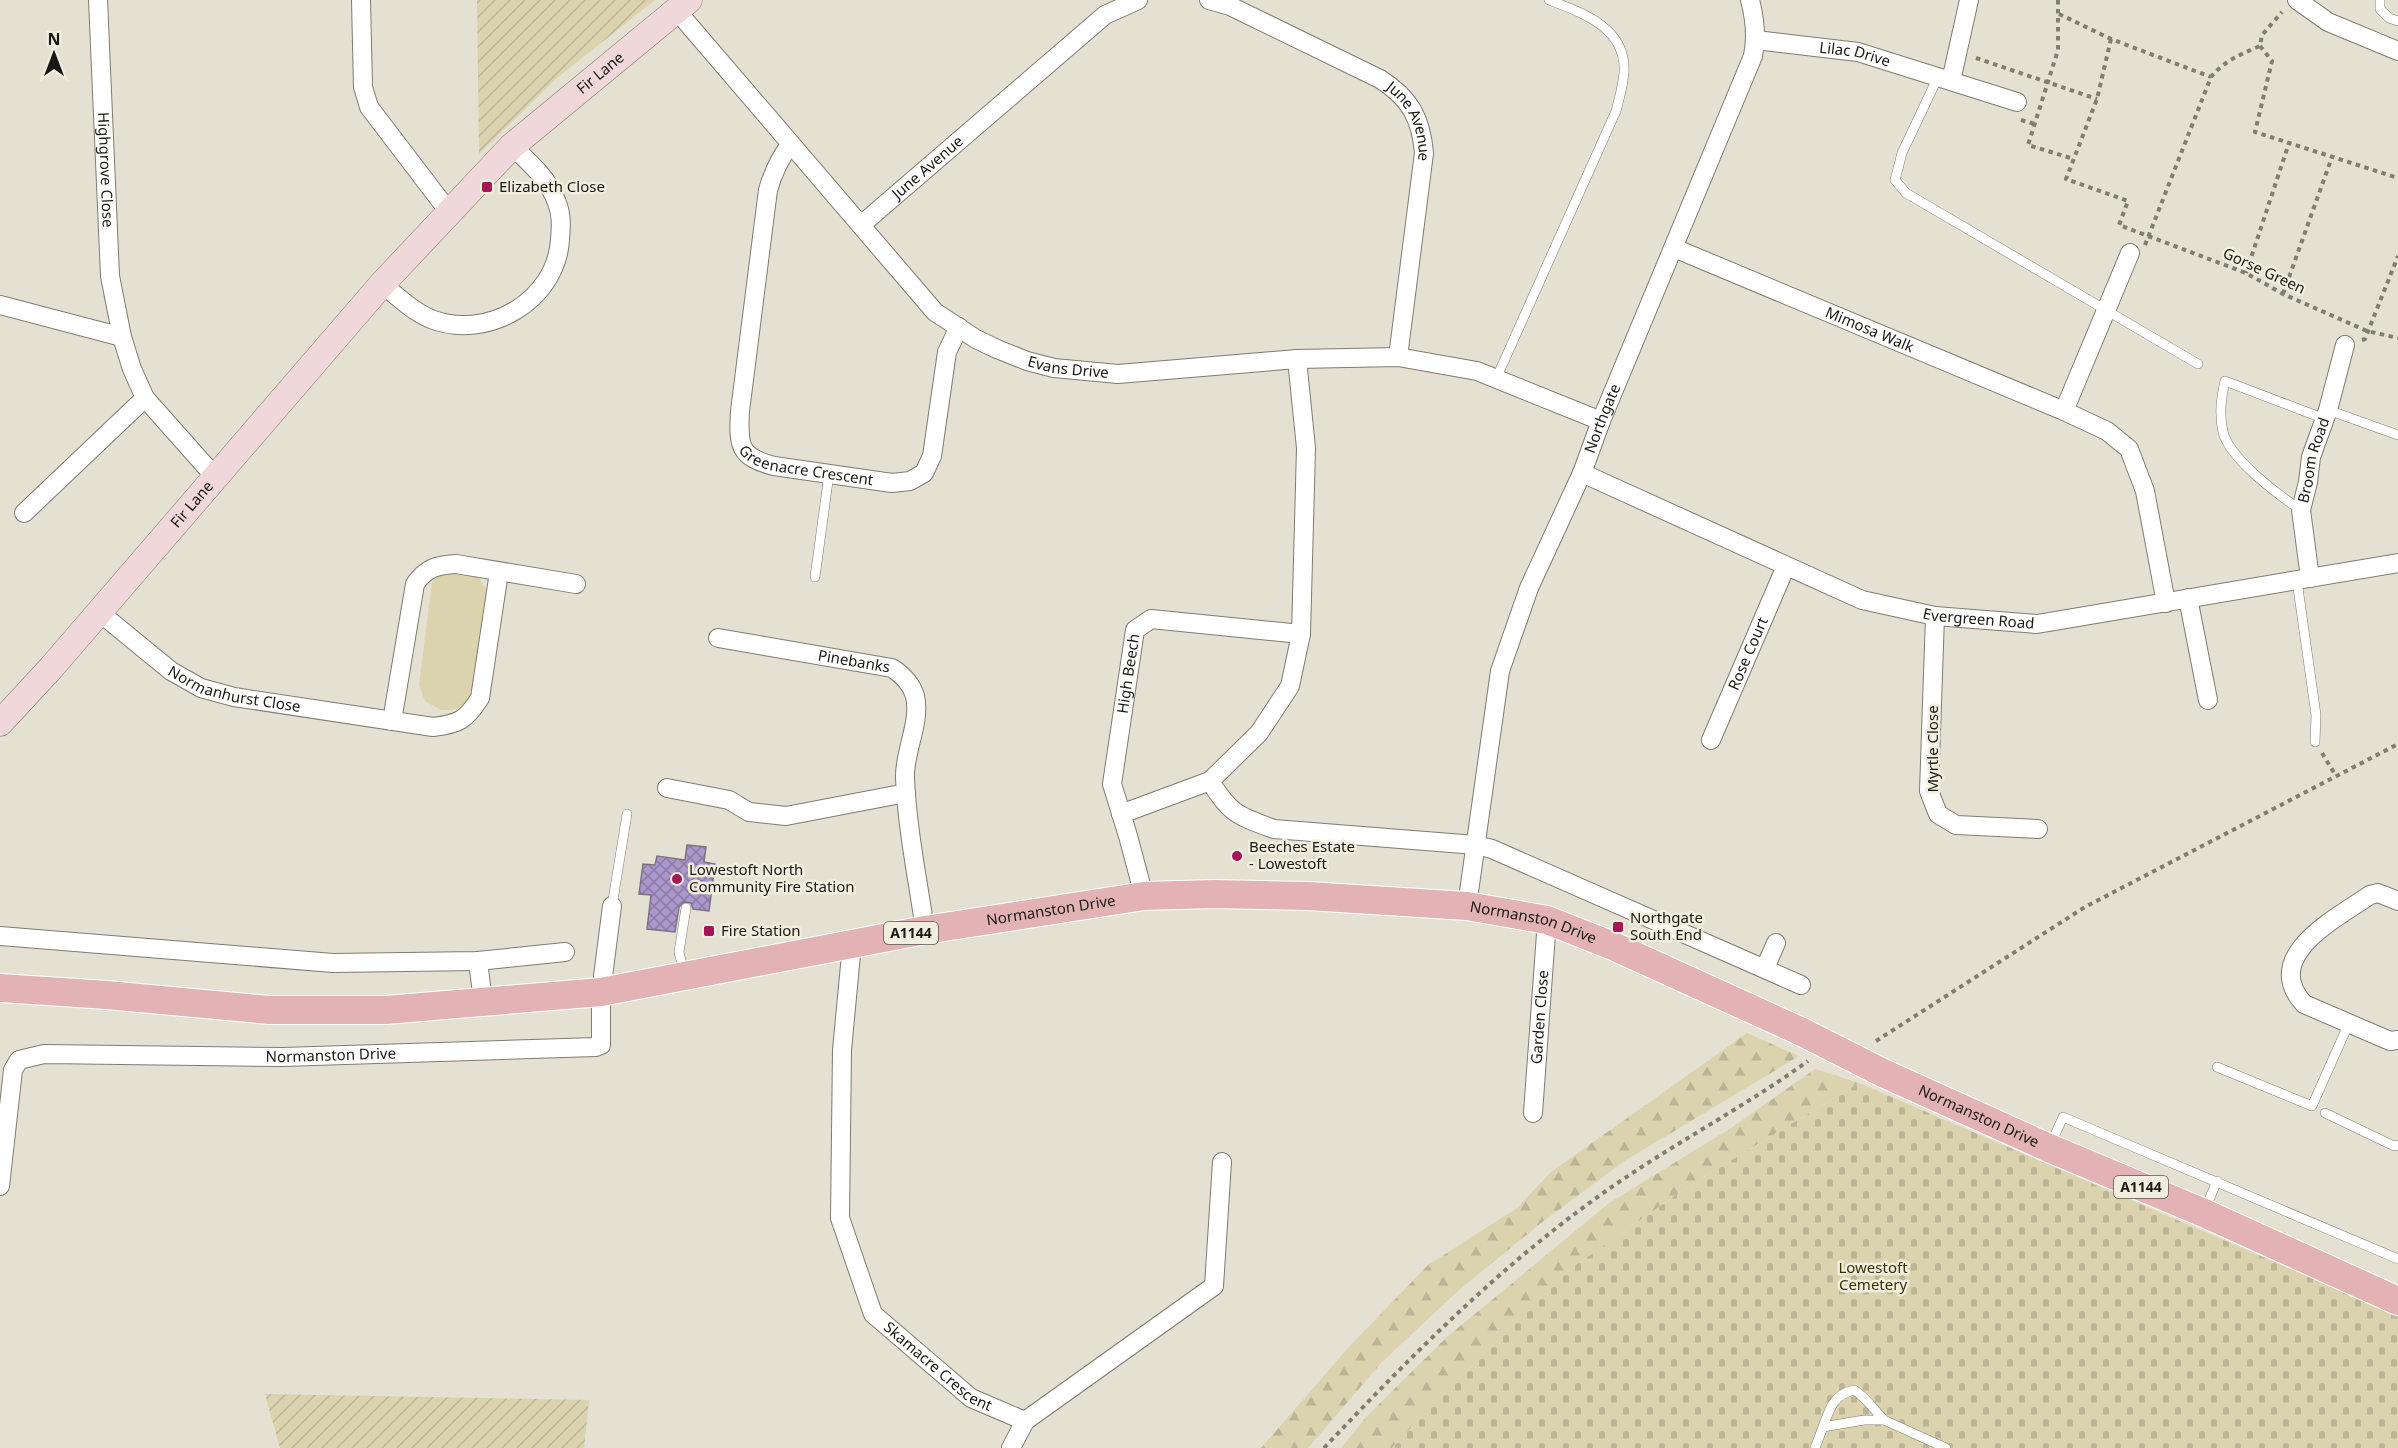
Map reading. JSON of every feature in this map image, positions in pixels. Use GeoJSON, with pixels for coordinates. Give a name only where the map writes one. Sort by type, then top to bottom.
{"type":"FeatureCollection","features":[{"type":"Feature","properties":{"kind":"main road","name":"Normanston Drive"},"geometry":{"type":"LineString","coordinates":[[0,988],[269,1010],[386,1010],[601,992],[925,930],[1144,896],[1214,894],[1308,896],[1467,906],[1547,920],[1613,946],[2049,1148],[2397,1296]]}},
{"type":"Feature","properties":{"kind":"street","name":"Highgrove Close"},"geometry":{"type":"LineString","coordinates":[[98,0],[110,276],[122,337],[132,369],[145,398],[216,478]]}},
{"type":"Feature","properties":{"kind":"street"},"geometry":{"type":"LineString","coordinates":[[361,0],[363,87],[369,107],[449,212]]}},
{"type":"Feature","properties":{"kind":"street","name":"June Avenue"},"geometry":{"type":"LineString","coordinates":[[861,225],[1105,15],[1138,0]]}},
{"type":"Feature","properties":{"kind":"street","name":"June Avenue"},"geometry":{"type":"LineString","coordinates":[[1209,0],[1230,6],[1380,79],[1397,90],[1416,115],[1423,135],[1424,153],[1398,357]]}},
{"type":"Feature","properties":{"kind":"street","name":"Northgate"},"geometry":{"type":"LineString","coordinates":[[1467,906],[1500,671],[1529,588],[1582,473],[1601,421],[1753,56],[1756,40],[1750,0]]}},
{"type":"Feature","properties":{"kind":"street"},"geometry":{"type":"LineString","coordinates":[[1944,79],[1958,52],[1969,0]]}},
{"type":"Feature","properties":{"kind":"street"},"geometry":{"type":"LineString","coordinates":[[2291,4],[2398,51]]}},
{"type":"Feature","properties":{"kind":"street","name":"Fir Lane"},"geometry":{"type":"LineString","coordinates":[[0,723],[216,478],[382,284],[449,212],[512,146],[683,5]]}},
{"type":"Feature","properties":{"kind":"street","name":"Evans Drive"},"geometry":{"type":"LineString","coordinates":[[683,5],[791,144],[935,312],[986,344],[1027,361],[1054,368],[1088,373],[1118,374],[1297,359],[1398,357],[1477,371],[1601,421]]}},
{"type":"Feature","properties":{"kind":"street","name":"Lilac Drive"},"geometry":{"type":"LineString","coordinates":[[1756,40],[1858,52],[2017,102]]}},
{"type":"Feature","properties":{"kind":"street","name":"Greenacre Crescent"},"geometry":{"type":"LineString","coordinates":[[791,144],[783,152],[768,190],[739,433],[743,450],[755,462],[774,466],[892,483],[910,481],[924,472],[932,456],[947,352],[959,327]]}},
{"type":"Feature","properties":{"kind":"street"},"geometry":{"type":"LineString","coordinates":[[382,284],[417,312],[431,319],[460,325],[477,325],[492,321],[532,299],[550,275],[556,261],[560,245],[561,217],[547,182],[512,146]]}},
{"type":"Feature","properties":{"kind":"street","name":"Mimosa Walk"},"geometry":{"type":"LineString","coordinates":[[1674,248],[2107,431],[2129,449],[2145,491],[2166,603]]}},
{"type":"Feature","properties":{"kind":"street"},"geometry":{"type":"LineString","coordinates":[[2064,411],[2130,254]]}},
{"type":"Feature","properties":{"kind":"street"},"geometry":{"type":"LineString","coordinates":[[0,305],[122,337]]}},
{"type":"Feature","properties":{"kind":"street","name":"Broom Road"},"geometry":{"type":"LineString","coordinates":[[2304,579],[2301,510],[2311,457],[2327,414],[2345,345]]}},
{"type":"Feature","properties":{"kind":"street"},"geometry":{"type":"LineString","coordinates":[[1121,814],[1210,781],[1259,734],[1290,686],[1301,634],[1306,448],[1297,359]]}},
{"type":"Feature","properties":{"kind":"street"},"geometry":{"type":"LineString","coordinates":[[24,513],[145,398]]}},
{"type":"Feature","properties":{"kind":"street","name":"Evergreen Road"},"geometry":{"type":"LineString","coordinates":[[1582,473],[1862,600],[1935,616],[2037,624],[2398,563]]}},
{"type":"Feature","properties":{"kind":"street"},"geometry":{"type":"LineString","coordinates":[[392,721],[415,584],[423,572],[438,565],[456,564],[576,584]]}},
{"type":"Feature","properties":{"kind":"street","name":"Rose Court"},"geometry":{"type":"LineString","coordinates":[[1711,740],[1786,566]]}},
{"type":"Feature","properties":{"kind":"street","name":"Normanhurst Close"},"geometry":{"type":"LineString","coordinates":[[99,612],[171,671],[201,688],[234,697],[433,727],[453,724],[469,716],[480,698],[499,572]]}},
{"type":"Feature","properties":{"kind":"street"},"geometry":{"type":"LineString","coordinates":[[2188,598],[2208,700]]}},
{"type":"Feature","properties":{"kind":"street","name":"Myrtle Close"},"geometry":{"type":"LineString","coordinates":[[1935,616],[1929,791],[1938,814],[1956,825],[2038,829]]}},
{"type":"Feature","properties":{"kind":"street","name":"High Beech"},"geometry":{"type":"LineString","coordinates":[[1144,896],[1112,784],[1135,630],[1151,619],[1301,634]]}},
{"type":"Feature","properties":{"kind":"street","name":"Pinebanks"},"geometry":{"type":"LineString","coordinates":[[718,638],[891,668],[909,683],[914,694],[916,708],[905,776],[906,793],[925,930]]}},
{"type":"Feature","properties":{"kind":"street"},"geometry":{"type":"LineString","coordinates":[[1210,781],[1224,805],[1245,819],[1274,829],[1476,845],[1492,849],[1801,985]]}},
{"type":"Feature","properties":{"kind":"street"},"geometry":{"type":"LineString","coordinates":[[668,788],[729,800],[750,812],[786,816],[906,793]]}},
{"type":"Feature","properties":{"kind":"street"},"geometry":{"type":"LineString","coordinates":[[2398,901],[2378,892],[2370,895],[2311,936],[2293,959],[2291,983],[2304,1004],[2390,1041],[2398,1040]]}},
{"type":"Feature","properties":{"kind":"street"},"geometry":{"type":"LineString","coordinates":[[601,992],[612,906]]}},
{"type":"Feature","properties":{"kind":"street","name":"Garden Close"},"geometry":{"type":"LineString","coordinates":[[1533,1113],[1547,920]]}},
{"type":"Feature","properties":{"kind":"street"},"geometry":{"type":"LineString","coordinates":[[0,936],[333,963],[478,961],[565,952]]}},
{"type":"Feature","properties":{"kind":"street"},"geometry":{"type":"LineString","coordinates":[[1765,968],[1776,943]]}},
{"type":"Feature","properties":{"kind":"street","name":"Skamacre Crescent"},"geometry":{"type":"LineString","coordinates":[[852,944],[842,1050],[840,1218],[873,1314],[971,1398],[1025,1421]]}},
{"type":"Feature","properties":{"kind":"street"},"geometry":{"type":"LineString","coordinates":[[478,961],[483,1002]]}},
{"type":"Feature","properties":{"kind":"street","name":"Normanston Drive"},"geometry":{"type":"LineString","coordinates":[[0,1186],[13,1070],[19,1060],[44,1054],[283,1057],[596,1047],[601,1045],[601,992]]}},
{"type":"Feature","properties":{"kind":"street"},"geometry":{"type":"LineString","coordinates":[[1011,1448],[1025,1421],[1214,1286],[1222,1162]]}},
{"type":"Feature","properties":{"kind":"lane"},"geometry":{"type":"LineString","coordinates":[[1496,379],[1616,111],[1624,72],[1618,42],[1592,16],[1549,0]]}},
{"type":"Feature","properties":{"kind":"lane"},"geometry":{"type":"LineString","coordinates":[[2380,0],[2380,9],[2389,18],[2398,21]]}},
{"type":"Feature","properties":{"kind":"lane"},"geometry":{"type":"LineString","coordinates":[[1944,79],[1902,153],[1895,180],[1906,193],[2198,364]]}},
{"type":"Feature","properties":{"kind":"lane"},"geometry":{"type":"LineString","coordinates":[[2301,510],[2276,494],[2248,467],[2224,434],[2220,406],[2225,381],[2398,435]]}},
{"type":"Feature","properties":{"kind":"lane"},"geometry":{"type":"LineString","coordinates":[[815,577],[829,474]]}},
{"type":"Feature","properties":{"kind":"lane"},"geometry":{"type":"LineString","coordinates":[[2304,579],[2316,715],[2315,742]]}},
{"type":"Feature","properties":{"kind":"lane"},"geometry":{"type":"LineString","coordinates":[[612,906],[627,814]]}},
{"type":"Feature","properties":{"kind":"lane"},"geometry":{"type":"LineString","coordinates":[[684,976],[679,952],[686,908]]}},
{"type":"Feature","properties":{"kind":"lane"},"geometry":{"type":"LineString","coordinates":[[2217,1067],[2312,1106],[2349,1023]]}},
{"type":"Feature","properties":{"kind":"lane"},"geometry":{"type":"LineString","coordinates":[[2325,1113],[2394,1146],[2398,1145]]}},
{"type":"Feature","properties":{"kind":"lane"},"geometry":{"type":"LineString","coordinates":[[2049,1148],[2063,1117],[2398,1259]]}},
{"type":"Feature","properties":{"kind":"lane"},"geometry":{"type":"LineString","coordinates":[[2204,1213],[2217,1181]]}},
{"type":"Feature","properties":{"kind":"lane"},"geometry":{"type":"LineString","coordinates":[[1815,1448],[1833,1401],[1842,1392],[1854,1390],[1863,1395],[1884,1420],[1946,1448]]}},
{"type":"Feature","properties":{"kind":"lane"},"geometry":{"type":"LineString","coordinates":[[1823,1427],[1855,1421],[1884,1420]]}},
{"type":"Feature","properties":{"kind":"path"},"geometry":{"type":"LineString","coordinates":[[2058,0],[2058,50],[2028,145],[2074,159],[2097,99],[2111,39]]}},
{"type":"Feature","properties":{"kind":"path"},"geometry":{"type":"LineString","coordinates":[[2260,46],[2262,36],[2291,4]]}},
{"type":"Feature","properties":{"kind":"path"},"geometry":{"type":"LineString","coordinates":[[2059,14],[2111,39],[2211,77]]}},
{"type":"Feature","properties":{"kind":"path"},"geometry":{"type":"LineString","coordinates":[[2130,254],[2144,248],[2211,77],[2219,67],[2260,46]]}},
{"type":"Feature","properties":{"kind":"path"},"geometry":{"type":"LineString","coordinates":[[2260,46],[2272,60],[2255,132],[2398,178]]}},
{"type":"Feature","properties":{"kind":"path"},"geometry":{"type":"LineString","coordinates":[[1958,52],[2097,99]]}},
{"type":"Feature","properties":{"kind":"path"},"geometry":{"type":"LineString","coordinates":[[2246,273],[2289,143]]}},
{"type":"Feature","properties":{"kind":"path"},"geometry":{"type":"LineString","coordinates":[[2283,294],[2332,157]]}},
{"type":"Feature","properties":{"kind":"path","name":"Gorse Green"},"geometry":{"type":"LineString","coordinates":[[2074,159],[2067,179],[2128,201],[2119,225],[2246,273],[2283,294],[2367,331],[2398,338]]}},
{"type":"Feature","properties":{"kind":"path"},"geometry":{"type":"LineString","coordinates":[[2345,345],[2365,339],[2398,256]]}},
{"type":"Feature","properties":{"kind":"path"},"geometry":{"type":"LineString","coordinates":[[2315,742],[2336,776]]}},
{"type":"Feature","properties":{"kind":"path"},"geometry":{"type":"LineString","coordinates":[[1866,1044],[1878,1040],[2085,907],[2398,744]]}},
{"type":"Feature","properties":{"kind":"path"},"geometry":{"type":"LineString","coordinates":[[1324,1448],[1412,1355],[1515,1259],[1606,1191],[1699,1130],[1769,1090],[1810,1060]]}},
{"type":"Feature","properties":{"kind":"green space"},"geometry":{"type":"Polygon","coordinates":[[[477,0],[655,0],[557,78],[479,154],[477,0]]]}},
{"type":"Feature","properties":{"kind":"green space"},"geometry":{"type":"Polygon","coordinates":[[[454,570],[478,576],[487,591],[473,693],[461,707],[441,710],[425,701],[419,685],[432,582],[437,576],[454,570]]]}},
{"type":"Feature","properties":{"kind":"green space"},"geometry":{"type":"Polygon","coordinates":[[[1747,1033],[1799,1056],[1623,1162],[1541,1223],[1459,1290],[1382,1362],[1308,1448],[1261,1448],[1348,1348],[1428,1265],[1517,1208],[1551,1172],[1747,1033]]]}},
{"type":"Feature","properties":{"kind":"green space"},"geometry":{"type":"Polygon","coordinates":[[[1815,1069],[1859,1083],[1689,1186],[1569,1270],[1439,1398],[1392,1448],[1341,1448],[1367,1416],[1447,1337],[1609,1203],[1731,1128],[1815,1069]]]}},
{"type":"Feature","properties":{"kind":"green space","name":"Lowestoft Cemetery"},"geometry":{"type":"Polygon","coordinates":[[[1859,1083],[2398,1315],[2398,1448],[1392,1448],[1439,1398],[1569,1270],[1689,1186],[1859,1083]]]}},
{"type":"Feature","properties":{"kind":"green space"},"geometry":{"type":"Polygon","coordinates":[[[265,1394],[589,1400],[584,1448],[280,1448],[265,1394]]]}},
{"type":"Feature","properties":{"kind":"building","name":"Lowestoft North Community Fire Station"},"geometry":{"type":"Polygon","coordinates":[[[687,845],[706,847],[704,862],[715,864],[709,911],[693,909],[691,903],[684,902],[679,907],[675,932],[647,929],[651,895],[639,894],[643,864],[655,865],[657,856],[685,860],[687,845]]]}},
{"type":"Feature","properties":{"kind":"place","name":"Elizabeth Close"},"geometry":{"type":"Point","coordinates":[487,187]}},
{"type":"Feature","properties":{"kind":"place","name":"Beeches Estate - Lowestoft"},"geometry":{"type":"Point","coordinates":[1237,856]}},
{"type":"Feature","properties":{"kind":"place","name":"Lowestoft North Community Fire Station"},"geometry":{"type":"Point","coordinates":[677,879]}},
{"type":"Feature","properties":{"kind":"place","name":"Northgate South End"},"geometry":{"type":"Point","coordinates":[1618,927]}},
{"type":"Feature","properties":{"kind":"place","name":"Fire Station"},"geometry":{"type":"Point","coordinates":[709,931]}}]}
